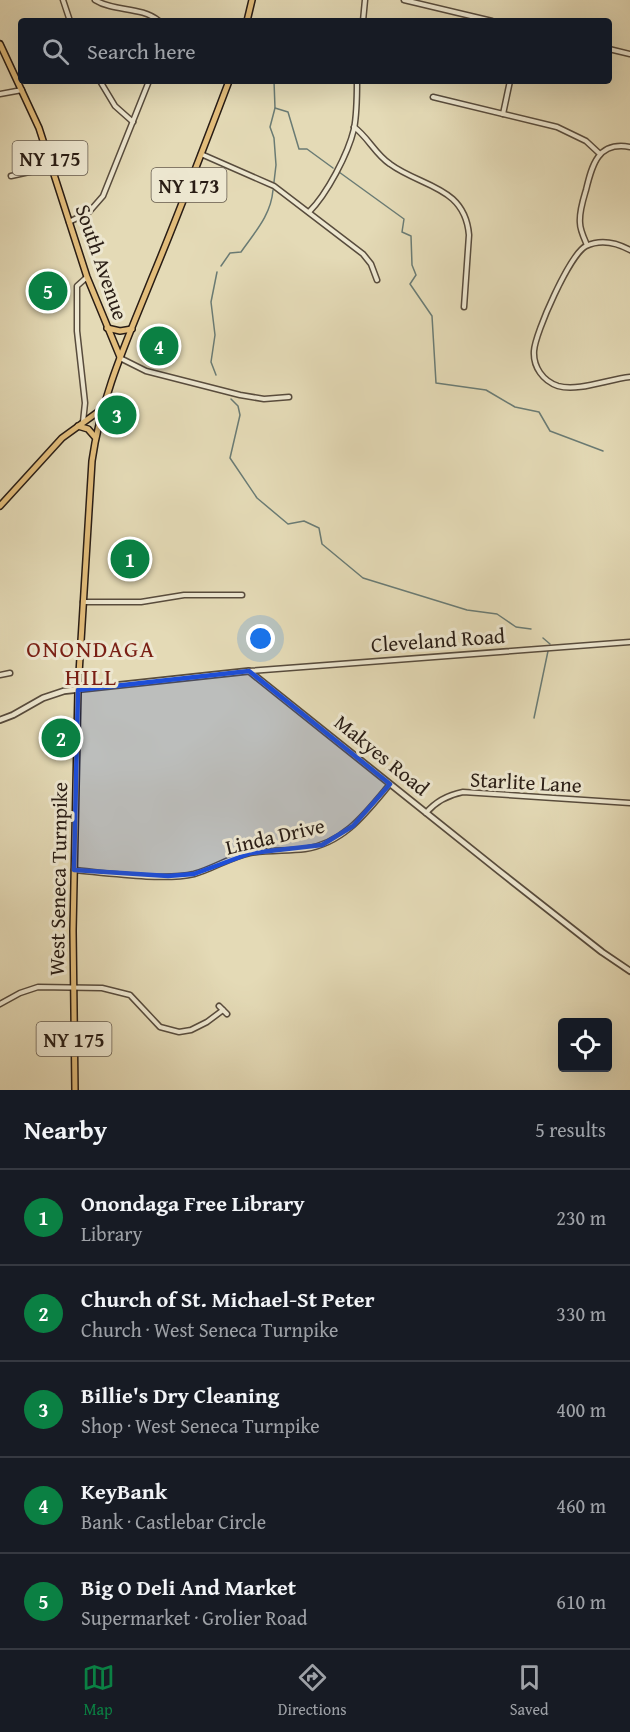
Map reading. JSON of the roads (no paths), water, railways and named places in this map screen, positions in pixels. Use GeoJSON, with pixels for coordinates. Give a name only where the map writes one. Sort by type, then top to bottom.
{"type":"FeatureCollection","features":[{"type":"Feature","properties":{"kind":"main road"},"geometry":{"type":"LineString","coordinates":[[248,18],[252,0]]}},
{"type":"Feature","properties":{"kind":"main road","name":"South Avenue"},"geometry":{"type":"LineString","coordinates":[[0,44],[18,80]]}},
{"type":"Feature","properties":{"kind":"main road","name":"South Avenue"},"geometry":{"type":"LineString","coordinates":[[20,84],[53,167],[87,277],[120,357]]}},
{"type":"Feature","properties":{"kind":"main road","name":"West Seneca Turnpike"},"geometry":{"type":"LineString","coordinates":[[75,1090],[73,988],[78,690],[95,437],[120,357],[228,84]]}},
{"type":"Feature","properties":{"kind":"main road"},"geometry":{"type":"LineString","coordinates":[[107,328],[120,331],[132,329]]}},
{"type":"Feature","properties":{"kind":"main road"},"geometry":{"type":"LineString","coordinates":[[0,506],[50,450],[102,409]]}},
{"type":"Feature","properties":{"kind":"main road"},"geometry":{"type":"LineString","coordinates":[[81,424],[95,437]]}},
{"type":"Feature","properties":{"kind":"street"},"geometry":{"type":"LineString","coordinates":[[63,0],[69,18]]}},
{"type":"Feature","properties":{"kind":"street"},"geometry":{"type":"LineString","coordinates":[[95,0],[108,6],[145,14],[153,18]]}},
{"type":"Feature","properties":{"kind":"street"},"geometry":{"type":"LineString","coordinates":[[363,18],[365,0]]}},
{"type":"Feature","properties":{"kind":"street"},"geometry":{"type":"LineString","coordinates":[[404,0],[479,18]]}},
{"type":"Feature","properties":{"kind":"street"},"geometry":{"type":"LineString","coordinates":[[612,50],[630,54]]}},
{"type":"Feature","properties":{"kind":"street"},"geometry":{"type":"LineString","coordinates":[[102,84],[115,106],[133,122]]}},
{"type":"Feature","properties":{"kind":"street"},"geometry":{"type":"LineString","coordinates":[[69,222],[89,212],[104,196],[148,84]]}},
{"type":"Feature","properties":{"kind":"street"},"geometry":{"type":"LineString","coordinates":[[309,212],[326,190],[354,128],[357,84]]}},
{"type":"Feature","properties":{"kind":"street"},"geometry":{"type":"LineString","coordinates":[[503,114],[509,84]]}},
{"type":"Feature","properties":{"kind":"street"},"geometry":{"type":"LineString","coordinates":[[0,94],[23,90]]}},
{"type":"Feature","properties":{"kind":"street"},"geometry":{"type":"LineString","coordinates":[[433,97],[557,127],[575,134],[600,154]]}},
{"type":"Feature","properties":{"kind":"street"},"geometry":{"type":"LineString","coordinates":[[354,128],[361,132],[377,154],[391,166],[442,191],[464,213],[469,235],[464,307]]}},
{"type":"Feature","properties":{"kind":"street"},"geometry":{"type":"LineString","coordinates":[[587,245],[579,222],[591,167],[600,154],[615,147],[630,147]]}},
{"type":"Feature","properties":{"kind":"street"},"geometry":{"type":"LineString","coordinates":[[201,154],[266,182],[285,194],[363,254],[371,264],[377,280]]}},
{"type":"Feature","properties":{"kind":"street"},"geometry":{"type":"LineString","coordinates":[[11,176],[53,167]]}},
{"type":"Feature","properties":{"kind":"street"},"geometry":{"type":"LineString","coordinates":[[630,250],[602,242],[587,245],[577,253],[566,270],[538,335],[534,350],[535,359],[543,377],[560,386],[582,386],[630,377]]}},
{"type":"Feature","properties":{"kind":"street"},"geometry":{"type":"LineString","coordinates":[[81,424],[86,403],[77,331],[77,286],[87,277]]}},
{"type":"Feature","properties":{"kind":"street"},"geometry":{"type":"LineString","coordinates":[[120,357],[146,371],[240,395],[264,399],[289,397]]}},
{"type":"Feature","properties":{"kind":"street"},"geometry":{"type":"LineString","coordinates":[[83,602],[141,602],[184,595],[242,595]]}},
{"type":"Feature","properties":{"kind":"street","name":"Cleveland Road"},"geometry":{"type":"LineString","coordinates":[[249,671],[630,642]]}},
{"type":"Feature","properties":{"kind":"street"},"geometry":{"type":"LineString","coordinates":[[0,720],[43,698],[64,691],[249,671]]}},
{"type":"Feature","properties":{"kind":"street","name":"Makyes Road"},"geometry":{"type":"LineString","coordinates":[[249,671],[602,952],[630,971]]}},
{"type":"Feature","properties":{"kind":"street"},"geometry":{"type":"LineString","coordinates":[[0,675],[10,673]]}},
{"type":"Feature","properties":{"kind":"street","name":"Linda Drive"},"geometry":{"type":"LineString","coordinates":[[75,870],[183,876],[251,853],[305,849],[322,845],[339,837],[353,826],[390,784]]}},
{"type":"Feature","properties":{"kind":"street","name":"Starlite Lane"},"geometry":{"type":"LineString","coordinates":[[426,813],[444,798],[463,792],[630,803]]}},
{"type":"Feature","properties":{"kind":"street"},"geometry":{"type":"LineString","coordinates":[[0,1004],[20,993],[38,987],[102,988],[130,995],[160,1027],[170,1030],[191,1030],[225,1012],[219,1006]]}},
{"type":"Feature","properties":{"kind":"waterway"},"geometry":{"type":"LineString","coordinates":[[274,84],[275,108],[270,127],[274,138],[276,165],[274,182]]}},
{"type":"Feature","properties":{"kind":"waterway"},"geometry":{"type":"LineString","coordinates":[[275,108],[288,112],[299,149],[307,149],[333,168]]}},
{"type":"Feature","properties":{"kind":"waterway"},"geometry":{"type":"LineString","coordinates":[[339,172],[404,219],[402,232],[411,236],[412,265],[416,275],[410,284],[432,316],[436,383],[486,390],[515,407],[539,412],[550,431],[603,451]]}},
{"type":"Feature","properties":{"kind":"waterway"},"geometry":{"type":"LineString","coordinates":[[221,266],[230,253],[241,252],[257,230],[266,215],[273,190]]}},
{"type":"Feature","properties":{"kind":"waterway"},"geometry":{"type":"LineString","coordinates":[[216,375],[211,362],[215,335],[211,302],[217,272]]}},
{"type":"Feature","properties":{"kind":"waterway"},"geometry":{"type":"LineString","coordinates":[[231,399],[238,406],[240,415],[230,458],[257,498],[288,524],[304,521],[319,528],[322,544],[363,578],[467,610],[497,614],[516,627],[531,629]]}},
{"type":"Feature","properties":{"kind":"waterway"},"geometry":{"type":"LineString","coordinates":[[543,638],[550,644]]}},
{"type":"Feature","properties":{"kind":"waterway"},"geometry":{"type":"LineString","coordinates":[[534,718],[548,651]]}},
{"type":"Feature","properties":{"kind":"place","name":"Big O Deli And Market"},"geometry":{"type":"Point","coordinates":[48,291]}},
{"type":"Feature","properties":{"kind":"place","name":"KeyBank"},"geometry":{"type":"Point","coordinates":[159,346]}},
{"type":"Feature","properties":{"kind":"place","name":"Billie's Dry Cleaning"},"geometry":{"type":"Point","coordinates":[117,415]}},
{"type":"Feature","properties":{"kind":"place","name":"Onondaga Free Library"},"geometry":{"type":"Point","coordinates":[130,559]}},
{"type":"Feature","properties":{"kind":"place","name":"Church of St. Michael-St Peter"},"geometry":{"type":"Point","coordinates":[61,738]}},
{"type":"Feature","properties":{"kind":"district","name":"ONONDAGA HILL"},"geometry":{"type":"Point","coordinates":[91,662]}}]}
